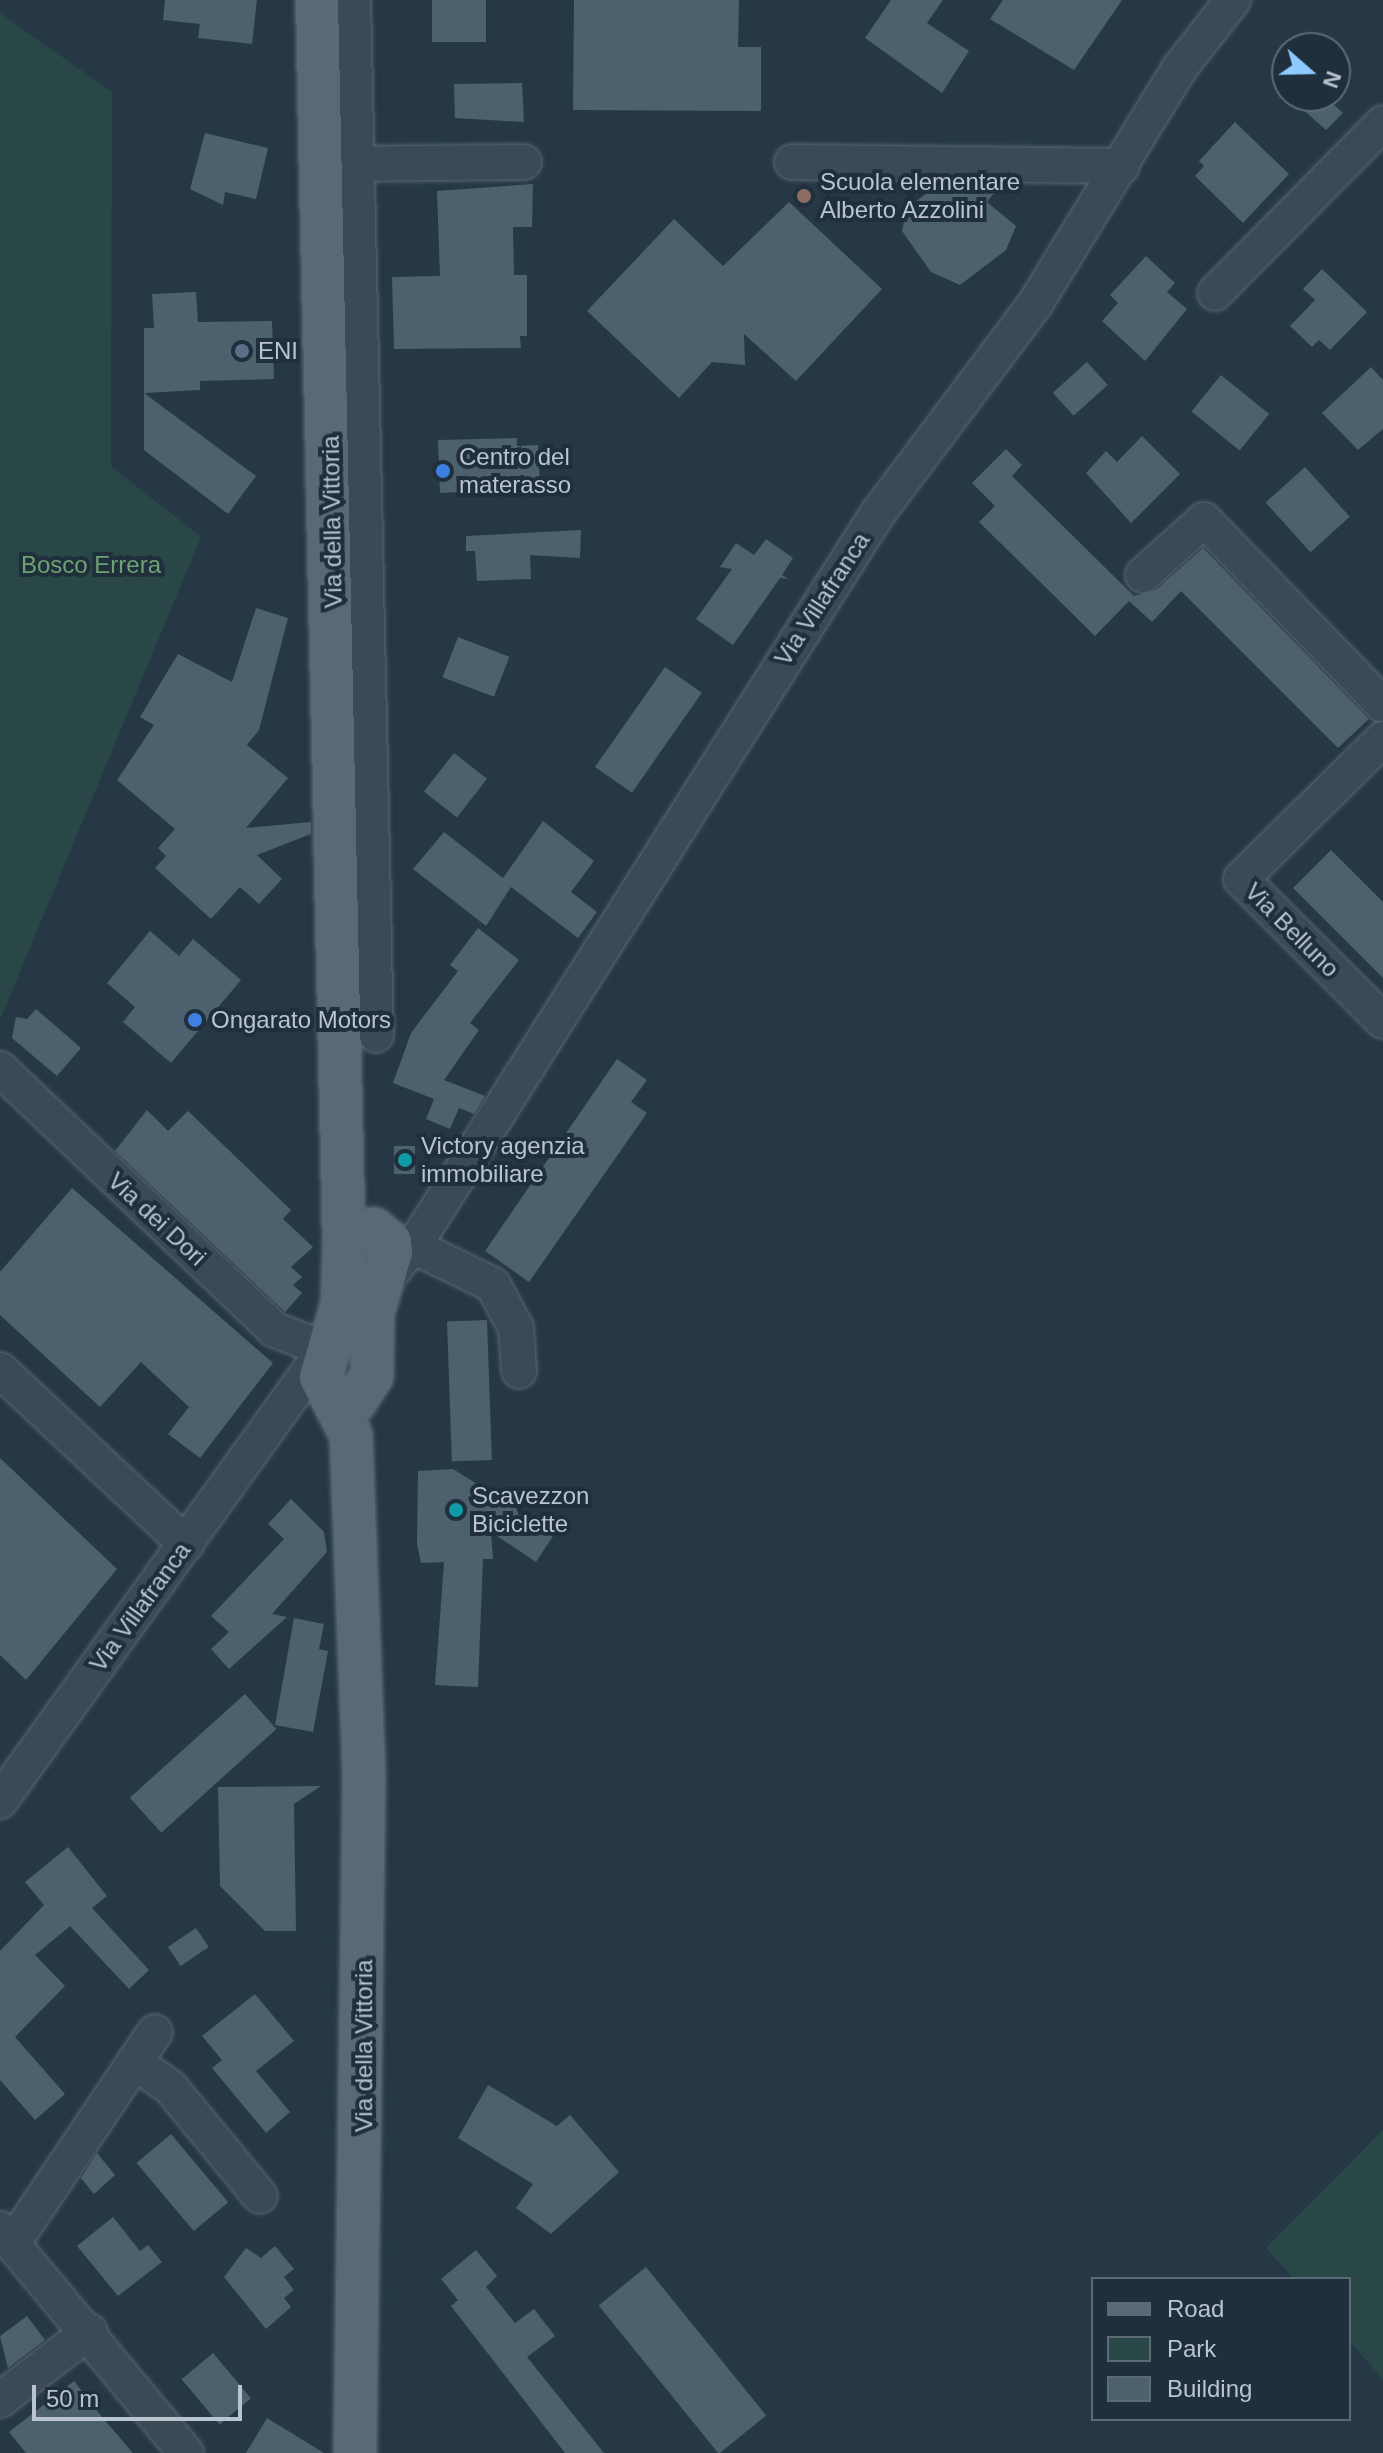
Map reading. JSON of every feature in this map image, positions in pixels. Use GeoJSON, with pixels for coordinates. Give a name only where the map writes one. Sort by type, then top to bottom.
{"type":"FeatureCollection","features":[{"type":"Feature","properties":{"kind":"main road","name":"Via della Vittoria"},"geometry":{"type":"LineString","coordinates":[[317,0],[339,164],[363,1200],[378,1239],[391,1252],[386,1279],[345,1396]]}},
{"type":"Feature","properties":{"kind":"main road","name":"Via della Vittoria"},"geometry":{"type":"LineString","coordinates":[[355,2453],[364,2150],[359,1639],[375,1464],[345,1396],[321,1377],[325,1349],[342,1304],[378,1239]]}},
{"type":"Feature","properties":{"kind":"street"},"geometry":{"type":"LineString","coordinates":[[353,0],[339,164],[524,162]]}},
{"type":"Feature","properties":{"kind":"street","name":"Via Villafranca"},"geometry":{"type":"LineString","coordinates":[[378,1239],[431,1213],[878,513],[1035,304],[1179,69],[1233,0]]}},
{"type":"Feature","properties":{"kind":"street"},"geometry":{"type":"LineString","coordinates":[[1215,293],[1383,123]]}},
{"type":"Feature","properties":{"kind":"street"},"geometry":{"type":"LineString","coordinates":[[792,162],[1122,166]]}},
{"type":"Feature","properties":{"kind":"street"},"geometry":{"type":"LineString","coordinates":[[1143,575],[1204,520],[1383,705]]}},
{"type":"Feature","properties":{"kind":"street","name":"Via Belluno"},"geometry":{"type":"LineString","coordinates":[[1383,739],[1241,879],[1383,1021]]}},
{"type":"Feature","properties":{"kind":"street","name":"Via dei Dori"},"geometry":{"type":"LineString","coordinates":[[0,1069],[275,1330],[325,1349]]}},
{"type":"Feature","properties":{"kind":"street"},"geometry":{"type":"LineString","coordinates":[[378,1239],[493,1285],[516,1328],[519,1371]]}},
{"type":"Feature","properties":{"kind":"street","name":"Via Villafranca"},"geometry":{"type":"LineString","coordinates":[[0,1801],[325,1349]]}},
{"type":"Feature","properties":{"kind":"street"},"geometry":{"type":"LineString","coordinates":[[0,1370],[186,1544]]}},
{"type":"Feature","properties":{"kind":"street"},"geometry":{"type":"LineString","coordinates":[[280,1414],[345,1396]]}},
{"type":"Feature","properties":{"kind":"street"},"geometry":{"type":"LineString","coordinates":[[155,2032],[6,2236],[90,2331],[186,2453]]}},
{"type":"Feature","properties":{"kind":"street"},"geometry":{"type":"LineString","coordinates":[[134,2062],[170,2087],[260,2196]]}},
{"type":"Feature","properties":{"kind":"street"},"geometry":{"type":"LineString","coordinates":[[0,2400],[90,2331]]}},
{"type":"Feature","properties":{"kind":"green space","name":"Bosco Errera"},"geometry":{"type":"Polygon","coordinates":[[[0,13],[112,92],[111,466],[201,537],[0,1020],[0,13]]]}},
{"type":"Feature","properties":{"kind":"green space"},"geometry":{"type":"Polygon","coordinates":[[[1383,2130],[1383,2379],[1351,2343],[1351,2277],[1292,2277],[1266,2248],[1383,2130]]]}},
{"type":"Feature","properties":{"kind":"building"},"geometry":{"type":"Polygon","coordinates":[[[165,0],[257,0],[252,44],[198,38],[200,24],[163,20],[165,0]]]}},
{"type":"Feature","properties":{"kind":"building"},"geometry":{"type":"Polygon","coordinates":[[[432,0],[486,0],[486,42],[432,42],[432,0]]]}},
{"type":"Feature","properties":{"kind":"building"},"geometry":{"type":"Polygon","coordinates":[[[574,0],[739,0],[738,47],[761,47],[761,111],[573,110],[574,0]]]}},
{"type":"Feature","properties":{"kind":"building"},"geometry":{"type":"Polygon","coordinates":[[[891,0],[943,0],[927,23],[969,51],[942,93],[865,38],[891,0]]]}},
{"type":"Feature","properties":{"kind":"building"},"geometry":{"type":"Polygon","coordinates":[[[1003,0],[1122,0],[1074,70],[990,19],[1003,0]]]}},
{"type":"Feature","properties":{"kind":"building"},"geometry":{"type":"Polygon","coordinates":[[[522,83],[524,122],[455,118],[454,84],[522,83]]]}},
{"type":"Feature","properties":{"kind":"building"},"geometry":{"type":"Polygon","coordinates":[[[1306,112],[1343,113],[1326,130],[1306,112]]]}},
{"type":"Feature","properties":{"kind":"building"},"geometry":{"type":"Polygon","coordinates":[[[1235,122],[1289,174],[1243,223],[1195,176],[1204,166],[1199,161],[1235,122]]]}},
{"type":"Feature","properties":{"kind":"building"},"geometry":{"type":"Polygon","coordinates":[[[205,133],[268,148],[256,199],[225,192],[223,205],[190,189],[205,133]]]}},
{"type":"Feature","properties":{"kind":"building"},"geometry":{"type":"Polygon","coordinates":[[[533,184],[532,227],[513,227],[514,275],[527,275],[527,336],[520,336],[521,348],[394,349],[392,277],[440,276],[437,191],[533,184]]]}},
{"type":"Feature","properties":{"kind":"building"},"geometry":{"type":"Polygon","coordinates":[[[939,184],[992,184],[998,188],[987,202],[1016,226],[1006,250],[960,285],[931,272],[902,231],[907,208],[939,184]]]}},
{"type":"Feature","properties":{"kind":"building"},"geometry":{"type":"Polygon","coordinates":[[[789,202],[882,289],[796,381],[744,334],[745,365],[712,362],[679,398],[587,311],[674,219],[723,266],[789,202]]]}},
{"type":"Feature","properties":{"kind":"building"},"geometry":{"type":"Polygon","coordinates":[[[1146,256],[1175,283],[1167,292],[1187,309],[1145,361],[1102,321],[1118,303],[1110,295],[1146,256]]]}},
{"type":"Feature","properties":{"kind":"building"},"geometry":{"type":"Polygon","coordinates":[[[1322,269],[1367,312],[1330,350],[1319,340],[1312,347],[1290,326],[1315,300],[1303,289],[1322,269]]]}},
{"type":"Feature","properties":{"kind":"building"},"geometry":{"type":"Polygon","coordinates":[[[196,292],[198,322],[272,321],[274,379],[200,381],[200,390],[144,393],[144,328],[154,328],[152,294],[196,292]]]}},
{"type":"Feature","properties":{"kind":"building"},"geometry":{"type":"Polygon","coordinates":[[[1087,362],[1108,385],[1074,416],[1053,393],[1087,362]]]}},
{"type":"Feature","properties":{"kind":"building"},"geometry":{"type":"Polygon","coordinates":[[[1371,367],[1383,380],[1383,429],[1358,450],[1322,413],[1371,367]]]}},
{"type":"Feature","properties":{"kind":"building"},"geometry":{"type":"Polygon","coordinates":[[[1221,375],[1269,414],[1240,451],[1191,412],[1221,375]]]}},
{"type":"Feature","properties":{"kind":"building"},"geometry":{"type":"Polygon","coordinates":[[[144,393],[256,476],[228,514],[144,450],[144,393]]]}},
{"type":"Feature","properties":{"kind":"building"},"geometry":{"type":"Polygon","coordinates":[[[1142,436],[1180,474],[1131,523],[1086,473],[1106,451],[1117,462],[1142,436]]]}},
{"type":"Feature","properties":{"kind":"building"},"geometry":{"type":"Polygon","coordinates":[[[517,438],[517,446],[538,445],[540,488],[440,493],[438,440],[517,438]]]}},
{"type":"Feature","properties":{"kind":"building"},"geometry":{"type":"Polygon","coordinates":[[[1006,449],[1022,465],[1012,476],[1134,596],[1156,590],[1203,548],[1369,719],[1338,748],[1181,591],[1152,622],[1129,601],[1095,636],[979,522],[995,506],[972,483],[1006,449]]]}},
{"type":"Feature","properties":{"kind":"building"},"geometry":{"type":"Polygon","coordinates":[[[1305,467],[1350,517],[1310,552],[1266,502],[1305,467]]]}},
{"type":"Feature","properties":{"kind":"building"},"geometry":{"type":"Polygon","coordinates":[[[581,530],[580,558],[530,555],[531,579],[477,581],[475,551],[466,551],[466,536],[581,530]]]}},
{"type":"Feature","properties":{"kind":"building"},"geometry":{"type":"Polygon","coordinates":[[[766,539],[793,558],[782,575],[789,579],[780,578],[733,645],[696,619],[732,569],[720,567],[736,543],[754,555],[766,539]]]}},
{"type":"Feature","properties":{"kind":"building"},"geometry":{"type":"Polygon","coordinates":[[[256,608],[288,618],[259,730],[247,745],[288,778],[246,828],[311,822],[311,834],[257,855],[282,879],[259,904],[240,887],[211,919],[155,868],[166,856],[158,848],[175,829],[117,780],[154,725],[140,717],[178,654],[232,682],[256,608]]]}},
{"type":"Feature","properties":{"kind":"building"},"geometry":{"type":"Polygon","coordinates":[[[458,637],[509,657],[494,697],[443,677],[458,637]]]}},
{"type":"Feature","properties":{"kind":"building"},"geometry":{"type":"Polygon","coordinates":[[[665,667],[702,693],[632,793],[595,767],[665,667]]]}},
{"type":"Feature","properties":{"kind":"building"},"geometry":{"type":"Polygon","coordinates":[[[454,753],[487,779],[457,817],[424,792],[454,753]]]}},
{"type":"Feature","properties":{"kind":"building"},"geometry":{"type":"Polygon","coordinates":[[[543,821],[594,861],[571,892],[597,912],[578,938],[511,887],[486,926],[413,869],[444,832],[503,878],[543,821]]]}},
{"type":"Feature","properties":{"kind":"building"},"geometry":{"type":"Polygon","coordinates":[[[1331,850],[1383,902],[1383,978],[1293,888],[1331,850]]]}},
{"type":"Feature","properties":{"kind":"building"},"geometry":{"type":"Polygon","coordinates":[[[478,928],[519,960],[470,1023],[479,1030],[444,1080],[485,1096],[474,1114],[459,1108],[450,1129],[426,1119],[434,1099],[393,1083],[411,1033],[458,971],[450,965],[478,928]]]}},
{"type":"Feature","properties":{"kind":"building"},"geometry":{"type":"Polygon","coordinates":[[[150,931],[179,956],[193,939],[241,980],[171,1063],[123,1022],[135,1007],[107,983],[150,931]]]}},
{"type":"Feature","properties":{"kind":"building"},"geometry":{"type":"Polygon","coordinates":[[[36,1009],[81,1048],[57,1076],[12,1038],[16,1017],[27,1019],[36,1009]]]}},
{"type":"Feature","properties":{"kind":"building"},"geometry":{"type":"Polygon","coordinates":[[[617,1059],[647,1080],[631,1102],[647,1113],[529,1282],[485,1251],[617,1059]]]}},
{"type":"Feature","properties":{"kind":"building"},"geometry":{"type":"Polygon","coordinates":[[[147,1110],[168,1131],[188,1111],[291,1210],[283,1219],[313,1247],[291,1267],[302,1277],[293,1285],[302,1293],[285,1312],[115,1151],[147,1110]]]}},
{"type":"Feature","properties":{"kind":"building","name":"Victory agenzia immobiliare"},"geometry":{"type":"Polygon","coordinates":[[[394,1146],[415,1146],[415,1174],[394,1174],[394,1146]]]}},
{"type":"Feature","properties":{"kind":"building"},"geometry":{"type":"Polygon","coordinates":[[[72,1188],[273,1363],[200,1458],[168,1434],[189,1407],[141,1362],[100,1407],[0,1315],[0,1272],[72,1188]]]}},
{"type":"Feature","properties":{"kind":"building"},"geometry":{"type":"Polygon","coordinates":[[[487,1320],[492,1460],[452,1461],[447,1321],[487,1320]]]}},
{"type":"Feature","properties":{"kind":"building"},"geometry":{"type":"Polygon","coordinates":[[[0,1458],[117,1569],[26,1680],[0,1655],[0,1458]]]}},
{"type":"Feature","properties":{"kind":"building"},"geometry":{"type":"Polygon","coordinates":[[[453,1469],[555,1533],[536,1562],[491,1532],[493,1559],[483,1559],[478,1687],[435,1685],[444,1562],[421,1563],[417,1544],[418,1471],[453,1469]]]}},
{"type":"Feature","properties":{"kind":"building"},"geometry":{"type":"Polygon","coordinates":[[[291,1499],[324,1532],[327,1552],[272,1614],[287,1617],[229,1669],[211,1649],[229,1632],[211,1616],[284,1539],[268,1524],[291,1499]]]}},
{"type":"Feature","properties":{"kind":"building"},"geometry":{"type":"Polygon","coordinates":[[[294,1618],[324,1624],[319,1649],[328,1651],[313,1732],[275,1725],[294,1618]]]}},
{"type":"Feature","properties":{"kind":"building"},"geometry":{"type":"Polygon","coordinates":[[[245,1694],[276,1729],[161,1833],[130,1798],[245,1694]]]}},
{"type":"Feature","properties":{"kind":"building"},"geometry":{"type":"Polygon","coordinates":[[[321,1786],[294,1804],[296,1931],[265,1931],[220,1886],[218,1787],[321,1786]]]}},
{"type":"Feature","properties":{"kind":"building"},"geometry":{"type":"Polygon","coordinates":[[[68,1847],[107,1896],[92,1908],[149,1970],[129,1989],[70,1926],[35,1955],[65,1986],[15,2037],[65,2094],[35,2120],[0,2080],[0,1951],[44,1905],[25,1882],[68,1847]]]}},
{"type":"Feature","properties":{"kind":"building"},"geometry":{"type":"Polygon","coordinates":[[[196,1928],[209,1947],[181,1966],[168,1947],[196,1928]]]}},
{"type":"Feature","properties":{"kind":"building"},"geometry":{"type":"Polygon","coordinates":[[[255,1994],[294,2041],[256,2071],[290,2112],[266,2133],[212,2068],[222,2060],[202,2036],[255,1994]]]}},
{"type":"Feature","properties":{"kind":"building"},"geometry":{"type":"Polygon","coordinates":[[[488,2085],[557,2126],[570,2115],[619,2172],[551,2234],[516,2208],[533,2184],[458,2138],[488,2085]]]}},
{"type":"Feature","properties":{"kind":"building"},"geometry":{"type":"Polygon","coordinates":[[[171,2134],[228,2202],[194,2231],[137,2163],[171,2134]]]}},
{"type":"Feature","properties":{"kind":"building"},"geometry":{"type":"Polygon","coordinates":[[[97,2153],[115,2175],[94,2194],[81,2178],[97,2153]]]}},
{"type":"Feature","properties":{"kind":"building"},"geometry":{"type":"Polygon","coordinates":[[[113,2217],[140,2251],[148,2245],[162,2262],[118,2296],[77,2246],[113,2217]]]}},
{"type":"Feature","properties":{"kind":"building"},"geometry":{"type":"Polygon","coordinates":[[[275,2246],[294,2269],[284,2277],[294,2290],[284,2298],[291,2307],[266,2329],[224,2277],[246,2248],[261,2258],[275,2246]]]}},
{"type":"Feature","properties":{"kind":"building"},"geometry":{"type":"Polygon","coordinates":[[[476,2250],[497,2276],[486,2287],[515,2323],[534,2309],[555,2336],[527,2357],[604,2453],[565,2453],[451,2306],[458,2300],[441,2279],[476,2250]]]}},
{"type":"Feature","properties":{"kind":"building"},"geometry":{"type":"Polygon","coordinates":[[[646,2267],[766,2415],[718,2453],[599,2305],[646,2267]]]}},
{"type":"Feature","properties":{"kind":"building"},"geometry":{"type":"Polygon","coordinates":[[[27,2316],[45,2340],[8,2368],[0,2336],[27,2316]]]}},
{"type":"Feature","properties":{"kind":"building"},"geometry":{"type":"Polygon","coordinates":[[[213,2353],[251,2398],[220,2425],[182,2379],[213,2353]]]}},
{"type":"Feature","properties":{"kind":"building"},"geometry":{"type":"Polygon","coordinates":[[[74,2381],[133,2453],[26,2453],[9,2432],[74,2381]]]}},
{"type":"Feature","properties":{"kind":"building"},"geometry":{"type":"Polygon","coordinates":[[[267,2418],[324,2453],[246,2453],[267,2418]]]}},
{"type":"Feature","properties":{"kind":"place","name":"Scuola elementare Alberto Azzolini"},"geometry":{"type":"Point","coordinates":[804,196]}},
{"type":"Feature","properties":{"kind":"place","name":"ENI"},"geometry":{"type":"Point","coordinates":[242,351]}},
{"type":"Feature","properties":{"kind":"place","name":"Centro del materasso"},"geometry":{"type":"Point","coordinates":[443,471]}},
{"type":"Feature","properties":{"kind":"place","name":"Ongarato Motors"},"geometry":{"type":"Point","coordinates":[195,1020]}},
{"type":"Feature","properties":{"kind":"place","name":"Victory agenzia immobiliare"},"geometry":{"type":"Point","coordinates":[405,1160]}},
{"type":"Feature","properties":{"kind":"place","name":"Scavezzon Biciclette"},"geometry":{"type":"Point","coordinates":[456,1510]}}]}
